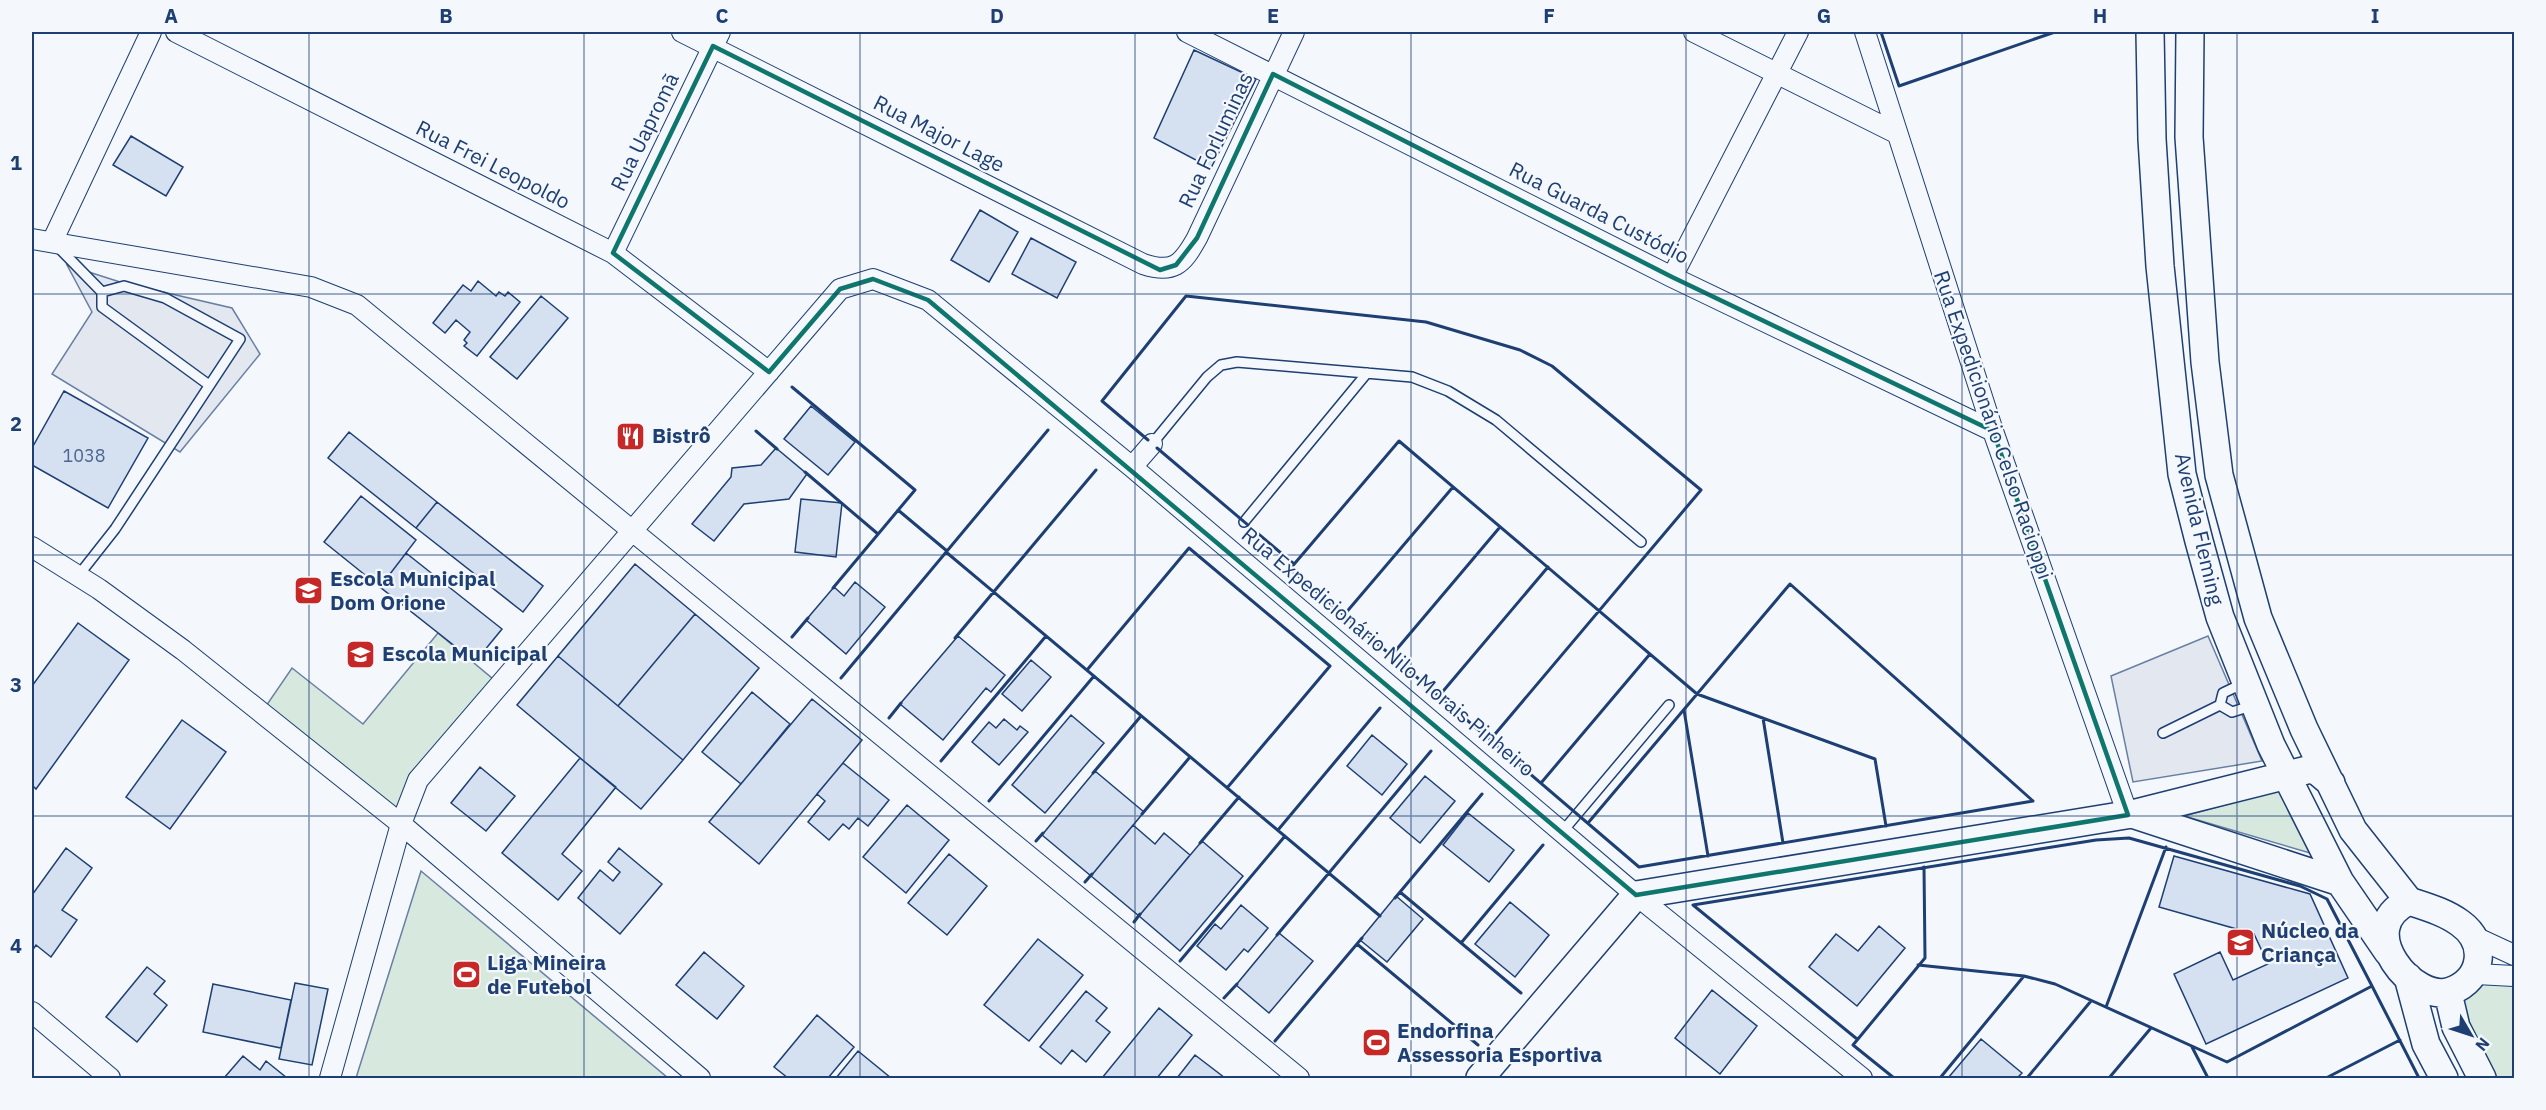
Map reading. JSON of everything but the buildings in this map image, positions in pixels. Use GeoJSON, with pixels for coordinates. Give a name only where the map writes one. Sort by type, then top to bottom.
{"type":"FeatureCollection","features":[{"type":"Feature","properties":{"kind":"street"},"geometry":{"type":"LineString","coordinates":[[52,242],[151,32]]}},
{"type":"Feature","properties":{"kind":"street","name":"Rua Frei Leopoldo"},"geometry":{"type":"LineString","coordinates":[[176,32],[613,253],[769,372]]}},
{"type":"Feature","properties":{"kind":"street","name":"Rua Major Lage"},"geometry":{"type":"LineString","coordinates":[[682,32],[717,39],[1143,264],[1160,270],[1176,265]]}},
{"type":"Feature","properties":{"kind":"street","name":"Rua Guarda Custódio"},"geometry":{"type":"LineString","coordinates":[[1187,32],[1672,277],[1993,431]]}},
{"type":"Feature","properties":{"kind":"street","name":"Rua Forluminas"},"geometry":{"type":"LineString","coordinates":[[1176,265],[1188,253],[1197,238],[1294,32]]}},
{"type":"Feature","properties":{"kind":"street"},"geometry":{"type":"LineString","coordinates":[[1694,32],[1896,133]]}},
{"type":"Feature","properties":{"kind":"street"},"geometry":{"type":"LineString","coordinates":[[1672,277],[1798,32]]}},
{"type":"Feature","properties":{"kind":"street","name":"Rua Expedicionário Celso Racioppi"},"geometry":{"type":"LineString","coordinates":[[1865,32],[1993,431],[2130,815]]}},
{"type":"Feature","properties":{"kind":"street","name":"Avenida Fleming"},"geometry":{"type":"LineString","coordinates":[[2150,32],[2152,139],[2160,266],[2182,474],[2220,617],[2250,693],[2286,775],[2340,882],[2388,951]]}},
{"type":"Feature","properties":{"kind":"street","name":"Avenida Fleming"},"geometry":{"type":"LineString","coordinates":[[2190,32],[2189,137],[2205,362],[2219,475],[2258,618],[2304,729],[2353,830],[2409,901]]}},
{"type":"Feature","properties":{"kind":"street","name":"Rua Uapromã"},"geometry":{"type":"LineString","coordinates":[[613,253],[717,39]]}},
{"type":"Feature","properties":{"kind":"street"},"geometry":{"type":"LineString","coordinates":[[2152,139],[2189,137]]}},
{"type":"Feature","properties":{"kind":"street"},"geometry":{"type":"LineString","coordinates":[[32,238],[311,287],[357,305],[1299,1078]]}},
{"type":"Feature","properties":{"kind":"street","name":"Rua Expedicionário Nilo Morais Pinheiro"},"geometry":{"type":"LineString","coordinates":[[769,372],[840,290],[873,279],[928,300],[1132,467],[1636,895],[1862,1078]]}},
{"type":"Feature","properties":{"kind":"street"},"geometry":{"type":"LineString","coordinates":[[330,1078],[401,824],[418,780],[635,531],[769,372]]}},
{"type":"Feature","properties":{"kind":"street"},"geometry":{"type":"LineString","coordinates":[[1132,467],[1152,444]]}},
{"type":"Feature","properties":{"kind":"street"},"geometry":{"type":"LineString","coordinates":[[32,547],[78,576],[183,650],[401,824],[700,1078]]}},
{"type":"Feature","properties":{"kind":"street"},"geometry":{"type":"LineString","coordinates":[[1480,1078],[1636,895],[2130,815],[2311,769],[2331,783]]}},
{"type":"Feature","properties":{"kind":"street"},"geometry":{"type":"LineString","coordinates":[[2130,815],[2340,882]]}},
{"type":"Feature","properties":{"kind":"street"},"geometry":{"type":"LineString","coordinates":[[2473,936],[2479,957],[2476,974],[2463,986],[2448,993],[2425,990],[2408,977],[2388,951],[2385,929],[2396,908],[2409,901],[2440,912],[2461,924],[2473,936],[2514,955]]}},
{"type":"Feature","properties":{"kind":"street"},"geometry":{"type":"LineString","coordinates":[[2476,974],[2514,976]]}},
{"type":"Feature","properties":{"kind":"street"},"geometry":{"type":"LineString","coordinates":[[2408,977],[2426,1044],[2444,1078]]}},
{"type":"Feature","properties":{"kind":"street"},"geometry":{"type":"LineString","coordinates":[[2448,993],[2456,1027],[2482,1078]]}},
{"type":"Feature","properties":{"kind":"street"},"geometry":{"type":"LineString","coordinates":[[32,1012],[110,1078]]}},
{"type":"Feature","properties":{"kind":"lane"},"geometry":{"type":"LineString","coordinates":[[52,242],[102,292],[102,307],[209,385]]}},
{"type":"Feature","properties":{"kind":"lane"},"geometry":{"type":"LineString","coordinates":[[78,576],[114,529],[240,339],[165,297],[124,286],[102,292]]}},
{"type":"Feature","properties":{"kind":"lane"},"geometry":{"type":"LineString","coordinates":[[1152,444],[1207,377],[1221,365],[1237,362],[1412,377],[1448,391],[1486,414],[1641,542]]}},
{"type":"Feature","properties":{"kind":"lane"},"geometry":{"type":"LineString","coordinates":[[1244,522],[1367,373]]}},
{"type":"Feature","properties":{"kind":"lane"},"geometry":{"type":"LineString","coordinates":[[2163,733],[2220,705],[2223,693],[2250,693]]}},
{"type":"Feature","properties":{"kind":"lane"},"geometry":{"type":"LineString","coordinates":[[2220,705],[2232,712],[2250,693]]}},
{"type":"Feature","properties":{"kind":"lane"},"geometry":{"type":"LineString","coordinates":[[1562,832],[1669,705]]}},
{"type":"Feature","properties":{"kind":"highlighted area"},"geometry":{"type":"Polygon","coordinates":[[[713,46],[1160,270],[1176,265],[1197,238],[1273,74],[1672,277],[1993,431],[2128,815],[1636,895],[928,300],[873,279],[840,289],[769,372],[613,253],[713,46]]]}},
{"type":"Feature","properties":{"kind":"shaded area"},"geometry":{"type":"Polygon","coordinates":[[[67,265],[120,282],[232,308],[260,354],[180,452],[52,374],[92,312],[67,265]]]}},
{"type":"Feature","properties":{"kind":"shaded area"},"geometry":{"type":"Polygon","coordinates":[[[438,633],[493,679],[398,820],[266,706],[292,668],[363,724],[438,633]]]}},
{"type":"Feature","properties":{"kind":"shaded area"},"geometry":{"type":"Polygon","coordinates":[[[2208,636],[2262,761],[2133,782],[2111,676],[2208,636]]]}},
{"type":"Feature","properties":{"kind":"shaded area"},"geometry":{"type":"Polygon","coordinates":[[[2284,789],[2317,855],[2184,816],[2284,789]]]}},
{"type":"Feature","properties":{"kind":"shaded area","name":"Liga Mineira de Futebol"},"geometry":{"type":"Polygon","coordinates":[[[421,871],[668,1078],[356,1078],[421,871]]]}},
{"type":"Feature","properties":{"kind":"shaded area"},"geometry":{"type":"Polygon","coordinates":[[[2514,978],[2514,1078],[2490,1078],[2448,1002],[2492,979],[2514,978]]]}},
{"type":"Feature","properties":{"kind":"wall"},"geometry":{"type":"LineString","coordinates":[[1881,32],[1899,86],[2055,32]]}},
{"type":"Feature","properties":{"kind":"wall"},"geometry":{"type":"LineString","coordinates":[[1148,440],[1102,401],[1186,296],[1426,322],[1520,350],[1552,366],[1701,490],[1490,740]]}},
{"type":"Feature","properties":{"kind":"wall"},"geometry":{"type":"LineString","coordinates":[[792,387],[915,490],[833,588]]}},
{"type":"Feature","properties":{"kind":"wall"},"geometry":{"type":"LineString","coordinates":[[841,678],[1048,430]]}},
{"type":"Feature","properties":{"kind":"wall"},"geometry":{"type":"LineString","coordinates":[[756,431],[777,449]]}},
{"type":"Feature","properties":{"kind":"wall"},"geometry":{"type":"LineString","coordinates":[[1886,826],[1875,759],[1697,694],[1399,441],[1290,569],[1639,867],[2033,801]]}},
{"type":"Feature","properties":{"kind":"wall"},"geometry":{"type":"LineString","coordinates":[[1157,448],[1294,564]]}},
{"type":"Feature","properties":{"kind":"wall"},"geometry":{"type":"LineString","coordinates":[[955,638],[1096,470]]}},
{"type":"Feature","properties":{"kind":"wall"},"geometry":{"type":"LineString","coordinates":[[805,472],[878,534]]}},
{"type":"Feature","properties":{"kind":"wall"},"geometry":{"type":"LineString","coordinates":[[1344,615],[1453,487]]}},
{"type":"Feature","properties":{"kind":"wall"},"geometry":{"type":"LineString","coordinates":[[898,510],[947,551]]}},
{"type":"Feature","properties":{"kind":"wall"},"geometry":{"type":"LineString","coordinates":[[1391,656],[1500,527]]}},
{"type":"Feature","properties":{"kind":"wall"},"geometry":{"type":"LineString","coordinates":[[1087,670],[1189,548],[1330,666],[1227,788]]}},
{"type":"Feature","properties":{"kind":"wall"},"geometry":{"type":"LineString","coordinates":[[946,552],[1380,916]]}},
{"type":"Feature","properties":{"kind":"wall"},"geometry":{"type":"LineString","coordinates":[[1439,696],[1548,567]]}},
{"type":"Feature","properties":{"kind":"wall"},"geometry":{"type":"LineString","coordinates":[[1588,823],[1790,584],[2033,801]]}},
{"type":"Feature","properties":{"kind":"wall"},"geometry":{"type":"LineString","coordinates":[[792,637],[808,618]]}},
{"type":"Feature","properties":{"kind":"wall"},"geometry":{"type":"LineString","coordinates":[[941,761],[1046,636]]}},
{"type":"Feature","properties":{"kind":"wall"},"geometry":{"type":"LineString","coordinates":[[1541,783],[1650,654]]}},
{"type":"Feature","properties":{"kind":"wall"},"geometry":{"type":"LineString","coordinates":[[989,801],[1094,676]]}},
{"type":"Feature","properties":{"kind":"wall"},"geometry":{"type":"LineString","coordinates":[[889,718],[901,703]]}},
{"type":"Feature","properties":{"kind":"wall"},"geometry":{"type":"LineString","coordinates":[[1278,830],[1380,708]]}},
{"type":"Feature","properties":{"kind":"wall"},"geometry":{"type":"LineString","coordinates":[[1684,710],[1708,856]]}},
{"type":"Feature","properties":{"kind":"wall"},"geometry":{"type":"LineString","coordinates":[[1093,773],[1141,716]]}},
{"type":"Feature","properties":{"kind":"wall"},"geometry":{"type":"LineString","coordinates":[[1763,718],[1783,843]]}},
{"type":"Feature","properties":{"kind":"wall"},"geometry":{"type":"LineString","coordinates":[[1277,935],[1431,751]]}},
{"type":"Feature","properties":{"kind":"wall"},"geometry":{"type":"LineString","coordinates":[[1142,814],[1190,757]]}},
{"type":"Feature","properties":{"kind":"wall"},"geometry":{"type":"LineString","coordinates":[[1395,898],[1482,794]]}},
{"type":"Feature","properties":{"kind":"wall"},"geometry":{"type":"LineString","coordinates":[[1200,843],[1239,797]]}},
{"type":"Feature","properties":{"kind":"wall"},"geometry":{"type":"LineString","coordinates":[[1036,841],[1043,833]]}},
{"type":"Feature","properties":{"kind":"wall"},"geometry":{"type":"LineString","coordinates":[[1180,961],[1285,836]]}},
{"type":"Feature","properties":{"kind":"wall"},"geometry":{"type":"LineString","coordinates":[[1857,1039],[1693,905],[2096,840],[2129,838],[2300,886],[2327,899],[2372,986],[2227,1062],[2055,984],[2024,976],[1918,965]]}},
{"type":"Feature","properties":{"kind":"wall"},"geometry":{"type":"LineString","coordinates":[[1461,943],[1543,845]]}},
{"type":"Feature","properties":{"kind":"wall"},"geometry":{"type":"LineString","coordinates":[[2106,1007],[2166,847]]}},
{"type":"Feature","properties":{"kind":"wall"},"geometry":{"type":"LineString","coordinates":[[1894,1078],[1853,1045],[1925,958],[1924,867]]}},
{"type":"Feature","properties":{"kind":"wall"},"geometry":{"type":"LineString","coordinates":[[1085,882],[1092,874]]}},
{"type":"Feature","properties":{"kind":"wall"},"geometry":{"type":"LineString","coordinates":[[1400,892],[1521,993]]}},
{"type":"Feature","properties":{"kind":"wall"},"geometry":{"type":"LineString","coordinates":[[1134,922],[1140,914]]}},
{"type":"Feature","properties":{"kind":"wall"},"geometry":{"type":"LineString","coordinates":[[1275,1041],[1362,938]]}},
{"type":"Feature","properties":{"kind":"wall"},"geometry":{"type":"LineString","coordinates":[[1357,944],[1478,1045]]}},
{"type":"Feature","properties":{"kind":"wall"},"geometry":{"type":"LineString","coordinates":[[1940,1078],[2024,976]]}},
{"type":"Feature","properties":{"kind":"wall"},"geometry":{"type":"LineString","coordinates":[[1224,998],[1237,984]]}},
{"type":"Feature","properties":{"kind":"wall"},"geometry":{"type":"LineString","coordinates":[[2372,986],[2419,1078]]}},
{"type":"Feature","properties":{"kind":"wall"},"geometry":{"type":"LineString","coordinates":[[2027,1078],[2091,1001]]}},
{"type":"Feature","properties":{"kind":"wall"},"geometry":{"type":"LineString","coordinates":[[2109,1078],[2151,1028]]}},
{"type":"Feature","properties":{"kind":"wall"},"geometry":{"type":"LineString","coordinates":[[2326,1078],[2400,1040]]}},
{"type":"Feature","properties":{"kind":"wall"},"geometry":{"type":"LineString","coordinates":[[2192,1047],[2208,1078]]}},
{"type":"Feature","properties":{"kind":"place","name":"Bistrô"},"geometry":{"type":"Point","coordinates":[631,436]}},
{"type":"Feature","properties":{"kind":"place","name":"Escola Municipal Dom Orione"},"geometry":{"type":"Point","coordinates":[309,591]}},
{"type":"Feature","properties":{"kind":"place","name":"Escola Municipal"},"geometry":{"type":"Point","coordinates":[361,654]}},
{"type":"Feature","properties":{"kind":"place","name":"Núcleo da Criança"},"geometry":{"type":"Point","coordinates":[2240,943]}},
{"type":"Feature","properties":{"kind":"place","name":"Liga Mineira de Futebol"},"geometry":{"type":"Point","coordinates":[466,975]}},
{"type":"Feature","properties":{"kind":"place","name":"Endorfina Assessoria Esportiva"},"geometry":{"type":"Point","coordinates":[1376,1043]}}]}
